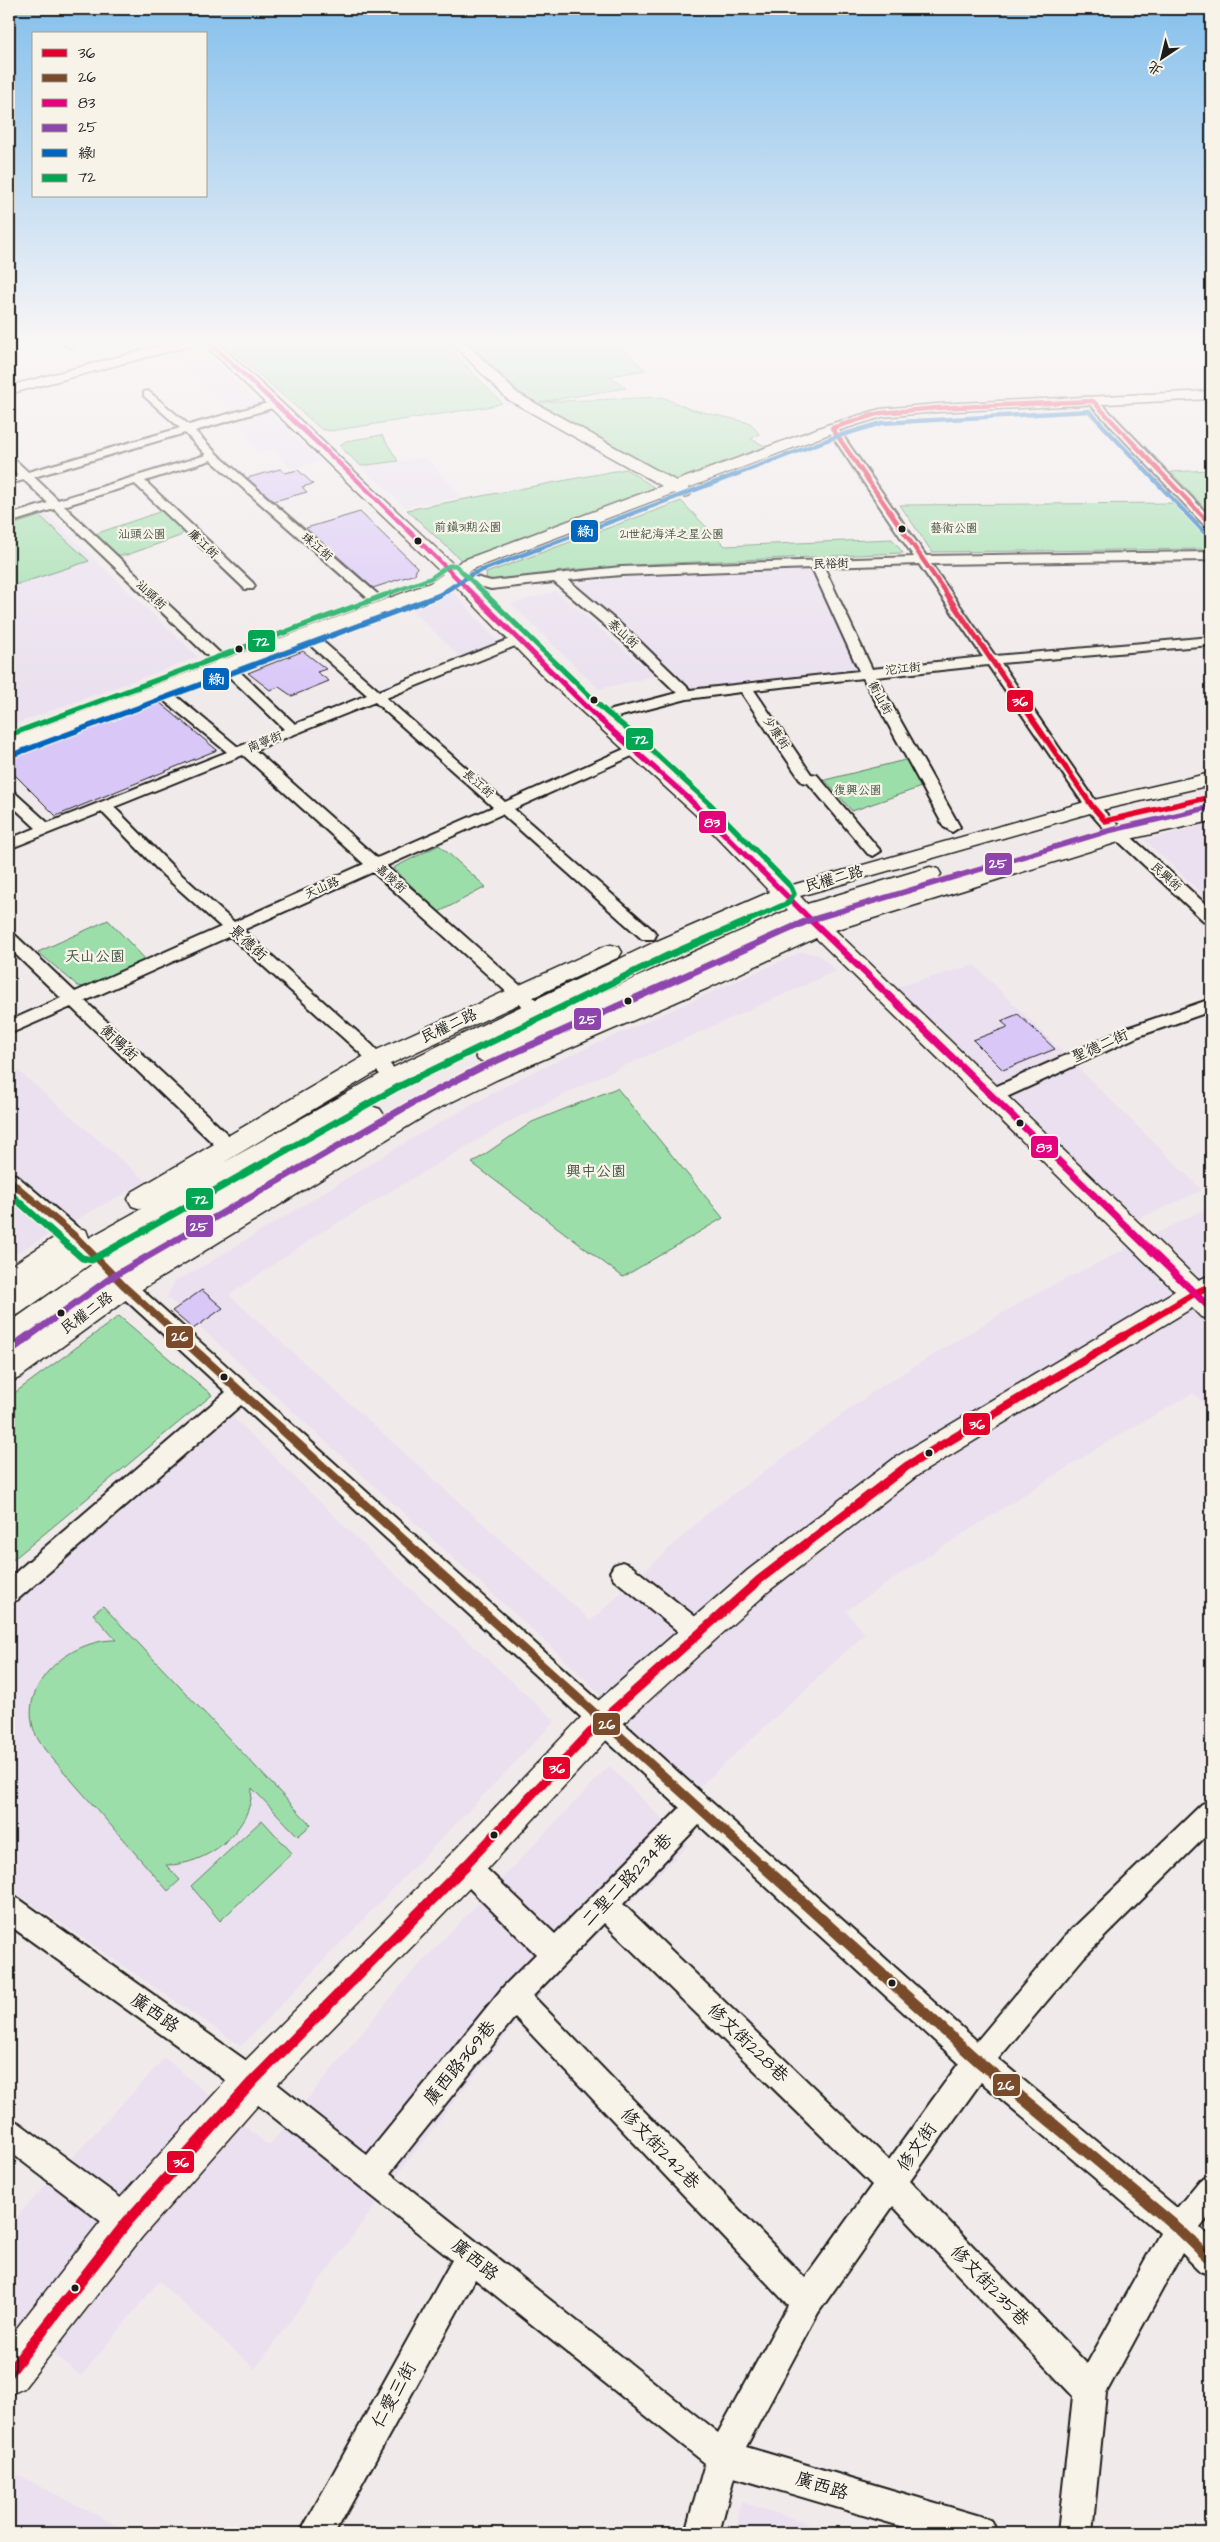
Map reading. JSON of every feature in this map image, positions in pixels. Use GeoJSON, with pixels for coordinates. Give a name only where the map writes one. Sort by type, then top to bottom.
{"type":"FeatureCollection","features":[{"type":"Feature","properties":{"kind":"street","name":"汕頭街"},"geometry":{"type":"LineString","coordinates":[[9,460],[293,730]]}},
{"type":"Feature","properties":{"kind":"street"},"geometry":{"type":"LineString","coordinates":[[9,481],[83,460]]}},
{"type":"Feature","properties":{"kind":"street"},"geometry":{"type":"LineString","coordinates":[[9,519],[201,460]]}},
{"type":"Feature","properties":{"kind":"street","name":"珠江街"},"geometry":{"type":"LineString","coordinates":[[217,460],[376,598]]}},
{"type":"Feature","properties":{"kind":"street"},"geometry":{"type":"LineString","coordinates":[[11,2365],[127,2222],[252,2082],[465,1866],[602,1720],[759,1580],[907,1466],[1206,1296],[992,1096],[777,887],[702,810],[636,749],[598,718],[553,675],[520,639],[335,460]]}},
{"type":"Feature","properties":{"kind":"street"},"geometry":{"type":"LineString","coordinates":[[627,460],[680,489]]}},
{"type":"Feature","properties":{"kind":"street"},"geometry":{"type":"LineString","coordinates":[[9,753],[164,693],[223,664],[376,598],[433,578],[476,572],[680,489],[759,460]]}},
{"type":"Feature","properties":{"kind":"street","name":"民興街"},"geometry":{"type":"LineString","coordinates":[[855,460],[926,566],[1100,813],[1211,918]]}},
{"type":"Feature","properties":{"kind":"street"},"geometry":{"type":"LineString","coordinates":[[1149,460],[1211,525]]}},
{"type":"Feature","properties":{"kind":"street","name":"廉江街"},"geometry":{"type":"LineString","coordinates":[[137,479],[249,586]]}},
{"type":"Feature","properties":{"kind":"street","name":"民裕街"},"geometry":{"type":"LineString","coordinates":[[453,575],[484,585],[621,572],[817,565],[926,566],[1211,556]]}},
{"type":"Feature","properties":{"kind":"street","name":"衡山街"},"geometry":{"type":"LineString","coordinates":[[817,565],[867,673],[952,827]]}},
{"type":"Feature","properties":{"kind":"street"},"geometry":{"type":"LineString","coordinates":[[9,732],[89,710],[307,635],[436,587],[453,575]]}},
{"type":"Feature","properties":{"kind":"street","name":"泰山街"},"geometry":{"type":"LineString","coordinates":[[556,577],[627,637],[687,695]]}},
{"type":"Feature","properties":{"kind":"street","name":"長江街"},"geometry":{"type":"LineString","coordinates":[[307,635],[648,935]]}},
{"type":"Feature","properties":{"kind":"street","name":"南寧街"},"geometry":{"type":"LineString","coordinates":[[9,844],[520,639]]}},
{"type":"Feature","properties":{"kind":"street","name":"沱江街"},"geometry":{"type":"LineString","coordinates":[[598,718],[687,695],[746,686],[993,660],[1211,641]]}},
{"type":"Feature","properties":{"kind":"street","name":"少康街"},"geometry":{"type":"LineString","coordinates":[[746,686],[810,779],[873,850]]}},
{"type":"Feature","properties":{"kind":"street","name":"嘉陵街"},"geometry":{"type":"LineString","coordinates":[[164,693],[241,751],[376,865],[528,1001]]}},
{"type":"Feature","properties":{"kind":"street"},"geometry":{"type":"LineString","coordinates":[[9,746],[89,710]]}},
{"type":"Feature","properties":{"kind":"street","name":"天山路"},"geometry":{"type":"LineString","coordinates":[[9,1028],[636,749]]}},
{"type":"Feature","properties":{"kind":"street","name":"民權二路"},"geometry":{"type":"LineString","coordinates":[[528,1001],[664,947],[777,887],[1100,813],[1211,761]]}},
{"type":"Feature","properties":{"kind":"street","name":"民權二路"},"geometry":{"type":"LineString","coordinates":[[9,1306],[489,1073],[700,983],[811,920],[1100,813],[1211,779]]}},
{"type":"Feature","properties":{"kind":"street"},"geometry":{"type":"LineString","coordinates":[[9,795],[46,829]]}},
{"type":"Feature","properties":{"kind":"street","name":"民權二路"},"geometry":{"type":"LineString","coordinates":[[9,1338],[230,1148],[385,1069],[528,1001],[648,935],[873,850],[952,827],[1100,813],[1211,797]]}},
{"type":"Feature","properties":{"kind":"street","name":"景德街"},"geometry":{"type":"LineString","coordinates":[[105,806],[169,872],[385,1069]]}},
{"type":"Feature","properties":{"kind":"street","name":"民權二路"},"geometry":{"type":"LineString","coordinates":[[1100,813],[1211,815]]}},
{"type":"Feature","properties":{"kind":"street","name":"衡陽街"},"geometry":{"type":"LineString","coordinates":[[9,938],[72,1000],[230,1148]]}},
{"type":"Feature","properties":{"kind":"street","name":"聖德二街"},"geometry":{"type":"LineString","coordinates":[[992,1096],[1133,1032],[1211,1005]]}},
{"type":"Feature","properties":{"kind":"street","name":"民權二路"},"geometry":{"type":"LineString","coordinates":[[9,1370],[99,1261],[385,1069]]}},
{"type":"Feature","properties":{"kind":"street"},"geometry":{"type":"LineString","coordinates":[[9,1180],[978,2061],[1179,2229],[1211,2260]]}},
{"type":"Feature","properties":{"kind":"street","name":"民權二路"},"geometry":{"type":"LineString","coordinates":[[9,1281],[99,1261]]}},
{"type":"Feature","properties":{"kind":"street"},"geometry":{"type":"LineString","coordinates":[[9,1592],[242,1391]]}},
{"type":"Feature","properties":{"kind":"street"},"geometry":{"type":"LineString","coordinates":[[622,1572],[699,1634]]}},
{"type":"Feature","properties":{"kind":"street","name":"二聖二路234巷"},"geometry":{"type":"LineString","coordinates":[[555,1953],[699,1807]]}},
{"type":"Feature","properties":{"kind":"street","name":"修文街"},"geometry":{"type":"LineString","coordinates":[[702,2533],[723,2457],[807,2302],[891,2182],[978,2061],[1074,1947],[1211,1814]]}},
{"type":"Feature","properties":{"kind":"street"},"geometry":{"type":"LineString","coordinates":[[465,1866],[555,1953]]}},
{"type":"Feature","properties":{"kind":"street","name":"修文街228巷"},"geometry":{"type":"LineString","coordinates":[[604,1904],[891,2182]]}},
{"type":"Feature","properties":{"kind":"street","name":"廣西路"},"geometry":{"type":"LineString","coordinates":[[9,1909],[252,2082],[723,2457],[980,2533]]}},
{"type":"Feature","properties":{"kind":"street","name":"廣西路369巷"},"geometry":{"type":"LineString","coordinates":[[370,2175],[514,1996],[555,1953]]}},
{"type":"Feature","properties":{"kind":"street","name":"修文街242巷"},"geometry":{"type":"LineString","coordinates":[[514,1996],[807,2302]]}},
{"type":"Feature","properties":{"kind":"street"},"geometry":{"type":"LineString","coordinates":[[9,2134],[127,2222]]}},
{"type":"Feature","properties":{"kind":"street","name":"修文街235巷"},"geometry":{"type":"LineString","coordinates":[[891,2182],[1090,2390]]}},
{"type":"Feature","properties":{"kind":"street"},"geometry":{"type":"LineString","coordinates":[[1075,2533],[1090,2390],[1179,2229],[1211,2191]]}},
{"type":"Feature","properties":{"kind":"street","name":"仁愛三街"},"geometry":{"type":"LineString","coordinates":[[317,2533],[471,2256]]}},
{"type":"Feature","properties":{"kind":"shaded area"},"geometry":{"type":"Polygon","coordinates":[[[283,460],[320,461],[291,469],[283,460]]]}},
{"type":"Feature","properties":{"kind":"shaded area"},"geometry":{"type":"Polygon","coordinates":[[[410,460],[427,460],[463,497],[405,507],[362,468],[410,460]]]}},
{"type":"Feature","properties":{"kind":"shaded area"},"geometry":{"type":"Polygon","coordinates":[[[42,510],[198,657],[9,726],[9,520],[42,510]]]}},
{"type":"Feature","properties":{"kind":"shaded area"},"geometry":{"type":"Polygon","coordinates":[[[815,569],[860,670],[689,690],[571,584],[628,577],[815,569]]]}},
{"type":"Feature","properties":{"kind":"shaded area"},"geometry":{"type":"Polygon","coordinates":[[[556,591],[655,676],[599,689],[511,604],[556,591]]]}},
{"type":"Feature","properties":{"kind":"shaded area"},"geometry":{"type":"Polygon","coordinates":[[[439,592],[455,594],[500,644],[464,660],[458,655],[408,606],[439,592]]]}},
{"type":"Feature","properties":{"kind":"shaded area"},"geometry":{"type":"Polygon","coordinates":[[[1211,824],[1211,902],[1145,840],[1211,824]]]}},
{"type":"Feature","properties":{"kind":"shaded area"},"geometry":{"type":"Polygon","coordinates":[[[802,952],[819,955],[836,971],[597,1078],[503,1125],[320,1233],[229,1295],[591,1621],[709,1512],[877,1389],[1024,1300],[1211,1206],[1211,1410],[1193,1393],[1104,1444],[914,1565],[846,1611],[865,1634],[695,1791],[573,1667],[167,1297],[175,1281],[199,1269],[411,1139],[522,1077],[802,952]]]}},
{"type":"Feature","properties":{"kind":"shaded area"},"geometry":{"type":"Polygon","coordinates":[[[974,965],[1202,1190],[1132,1222],[894,988],[974,965]]]}},
{"type":"Feature","properties":{"kind":"shaded area"},"geometry":{"type":"Polygon","coordinates":[[[9,1063],[146,1181],[9,1257],[9,1063]]]}},
{"type":"Feature","properties":{"kind":"shaded area"},"geometry":{"type":"Polygon","coordinates":[[[226,1410],[374,1555],[555,1721],[241,2046],[9,1888],[9,1599],[226,1410]]]}},
{"type":"Feature","properties":{"kind":"shaded area"},"geometry":{"type":"Polygon","coordinates":[[[609,1766],[688,1845],[544,1987],[406,2163],[255,2369],[159,2281],[81,2376],[9,2317],[9,2225],[165,2058],[269,2146],[407,1978],[609,1766]]]}},
{"type":"Feature","properties":{"kind":"shaded area"},"geometry":{"type":"Polygon","coordinates":[[[9,2467],[22,2477],[131,2533],[9,2533],[9,2467]]]}},
{"type":"Feature","properties":{"kind":"shaded area"},"geometry":{"type":"Polygon","coordinates":[[[741,2502],[839,2533],[736,2533],[741,2502]]]}},
{"type":"Feature","properties":{"kind":"green space"},"geometry":{"type":"Polygon","coordinates":[[[354,460],[398,461],[361,466],[354,460]]]}},
{"type":"Feature","properties":{"kind":"green space"},"geometry":{"type":"Polygon","coordinates":[[[640,460],[733,460],[677,480],[640,460]]]}},
{"type":"Feature","properties":{"kind":"green space","name":"前鎮31期公園"},"geometry":{"type":"Polygon","coordinates":[[[626,469],[655,488],[461,560],[407,510],[626,469]]]}},
{"type":"Feature","properties":{"kind":"green space"},"geometry":{"type":"Polygon","coordinates":[[[1211,470],[1211,515],[1171,472],[1211,470]]]}},
{"type":"Feature","properties":{"kind":"green space","name":"21世紀海洋之星公園"},"geometry":{"type":"Polygon","coordinates":[[[681,501],[725,546],[892,539],[903,553],[648,564],[568,570],[487,582],[486,573],[681,501]]]}},
{"type":"Feature","properties":{"kind":"green space","name":"藝術公園"},"geometry":{"type":"Polygon","coordinates":[[[1180,503],[1211,538],[1211,549],[932,552],[900,505],[1180,503]]]}},
{"type":"Feature","properties":{"kind":"green space","name":"汕頭公園"},"geometry":{"type":"Polygon","coordinates":[[[162,511],[185,531],[180,536],[127,555],[117,555],[95,534],[162,511]]]}},
{"type":"Feature","properties":{"kind":"green space"},"geometry":{"type":"Polygon","coordinates":[[[40,516],[89,561],[9,587],[9,526],[40,516]]]}},
{"type":"Feature","properties":{"kind":"green space","name":"復興公園"},"geometry":{"type":"Polygon","coordinates":[[[913,758],[927,785],[852,811],[825,780],[913,758]]]}},
{"type":"Feature","properties":{"kind":"green space"},"geometry":{"type":"Polygon","coordinates":[[[439,845],[486,887],[439,912],[393,868],[439,845]]]}},
{"type":"Feature","properties":{"kind":"green space","name":"天山公園"},"geometry":{"type":"Polygon","coordinates":[[[108,920],[148,962],[91,988],[78,986],[38,952],[108,920]]]}},
{"type":"Feature","properties":{"kind":"green space","name":"興中公園"},"geometry":{"type":"Polygon","coordinates":[[[617,1088],[723,1218],[623,1277],[472,1163],[532,1122],[617,1088]]]}},
{"type":"Feature","properties":{"kind":"green space"},"geometry":{"type":"Polygon","coordinates":[[[119,1316],[212,1395],[9,1563],[9,1397],[119,1316]]]}},
{"type":"Feature","properties":{"kind":"green space"},"geometry":{"type":"Polygon","coordinates":[[[103,1606],[311,1825],[298,1836],[252,1788],[250,1804],[244,1818],[235,1832],[224,1843],[196,1859],[181,1864],[166,1865],[180,1880],[168,1891],[45,1750],[35,1733],[31,1715],[33,1698],[40,1682],[51,1668],[66,1656],[82,1647],[116,1640],[93,1614],[103,1606]]]}},
{"type":"Feature","properties":{"kind":"green space"},"geometry":{"type":"Polygon","coordinates":[[[262,1820],[292,1853],[220,1921],[191,1886],[262,1820]]]}},
{"type":"Feature","properties":{"kind":"building"},"geometry":{"type":"Polygon","coordinates":[[[280,469],[285,473],[298,470],[313,484],[302,487],[307,492],[274,501],[247,478],[280,469]]]}},
{"type":"Feature","properties":{"kind":"building"},"geometry":{"type":"Polygon","coordinates":[[[360,512],[417,567],[415,574],[373,588],[306,528],[360,512]]]}},
{"type":"Feature","properties":{"kind":"building"},"geometry":{"type":"Polygon","coordinates":[[[303,651],[326,669],[317,672],[329,681],[292,696],[279,687],[270,690],[248,673],[303,651]]]}},
{"type":"Feature","properties":{"kind":"building"},"geometry":{"type":"Polygon","coordinates":[[[159,702],[217,750],[56,816],[9,769],[9,759],[111,721],[114,716],[159,702]]]}},
{"type":"Feature","properties":{"kind":"building"},"geometry":{"type":"Polygon","coordinates":[[[1018,1014],[1055,1049],[1003,1070],[973,1040],[1008,1027],[1001,1021],[1018,1014]]]}},
{"type":"Feature","properties":{"kind":"building"},"geometry":{"type":"Polygon","coordinates":[[[202,1290],[223,1308],[193,1329],[172,1311],[202,1290]]]}},
{"type":"Feature","properties":{"kind":"transit line","name":"83"},"geometry":{"type":"LineString","coordinates":[[335,460],[598,718],[686,796],[1211,1309]]}},
{"type":"Feature","properties":{"kind":"transit line","name":"綠1"},"geometry":{"type":"LineString","coordinates":[[12,755],[439,596],[472,574],[775,460]]}},
{"type":"Feature","properties":{"kind":"transit line","name":"36"},"geometry":{"type":"LineString","coordinates":[[854,460],[1092,806],[1105,821],[1211,797]]}},
{"type":"Feature","properties":{"kind":"transit line","name":"綠1"},"geometry":{"type":"LineString","coordinates":[[1135,460],[1204,532]]}},
{"type":"Feature","properties":{"kind":"transit line","name":"36"},"geometry":{"type":"LineString","coordinates":[[1149,460],[1211,525]]}},
{"type":"Feature","properties":{"kind":"transit line","name":"72"},"geometry":{"type":"LineString","coordinates":[[9,735],[431,578],[448,566],[455,565],[605,711],[643,742],[709,803],[791,887],[794,894],[788,903],[667,956],[398,1087],[92,1260],[82,1258],[9,1193]]}},
{"type":"Feature","properties":{"kind":"transit line","name":"25"},"geometry":{"type":"LineString","coordinates":[[15,1346],[112,1277],[416,1101],[480,1068],[690,973],[806,921],[1108,831],[1211,807]]}},
{"type":"Feature","properties":{"kind":"transit line","name":"26"},"geometry":{"type":"LineString","coordinates":[[9,1180],[76,1237],[124,1286],[978,2061],[1179,2229],[1211,2260]]}},
{"type":"Feature","properties":{"kind":"transit line","name":"36"},"geometry":{"type":"LineString","coordinates":[[9,2373],[127,2222],[252,2082],[465,1866],[602,1720],[759,1580],[907,1466],[1195,1293],[1211,1286]]}}]}
